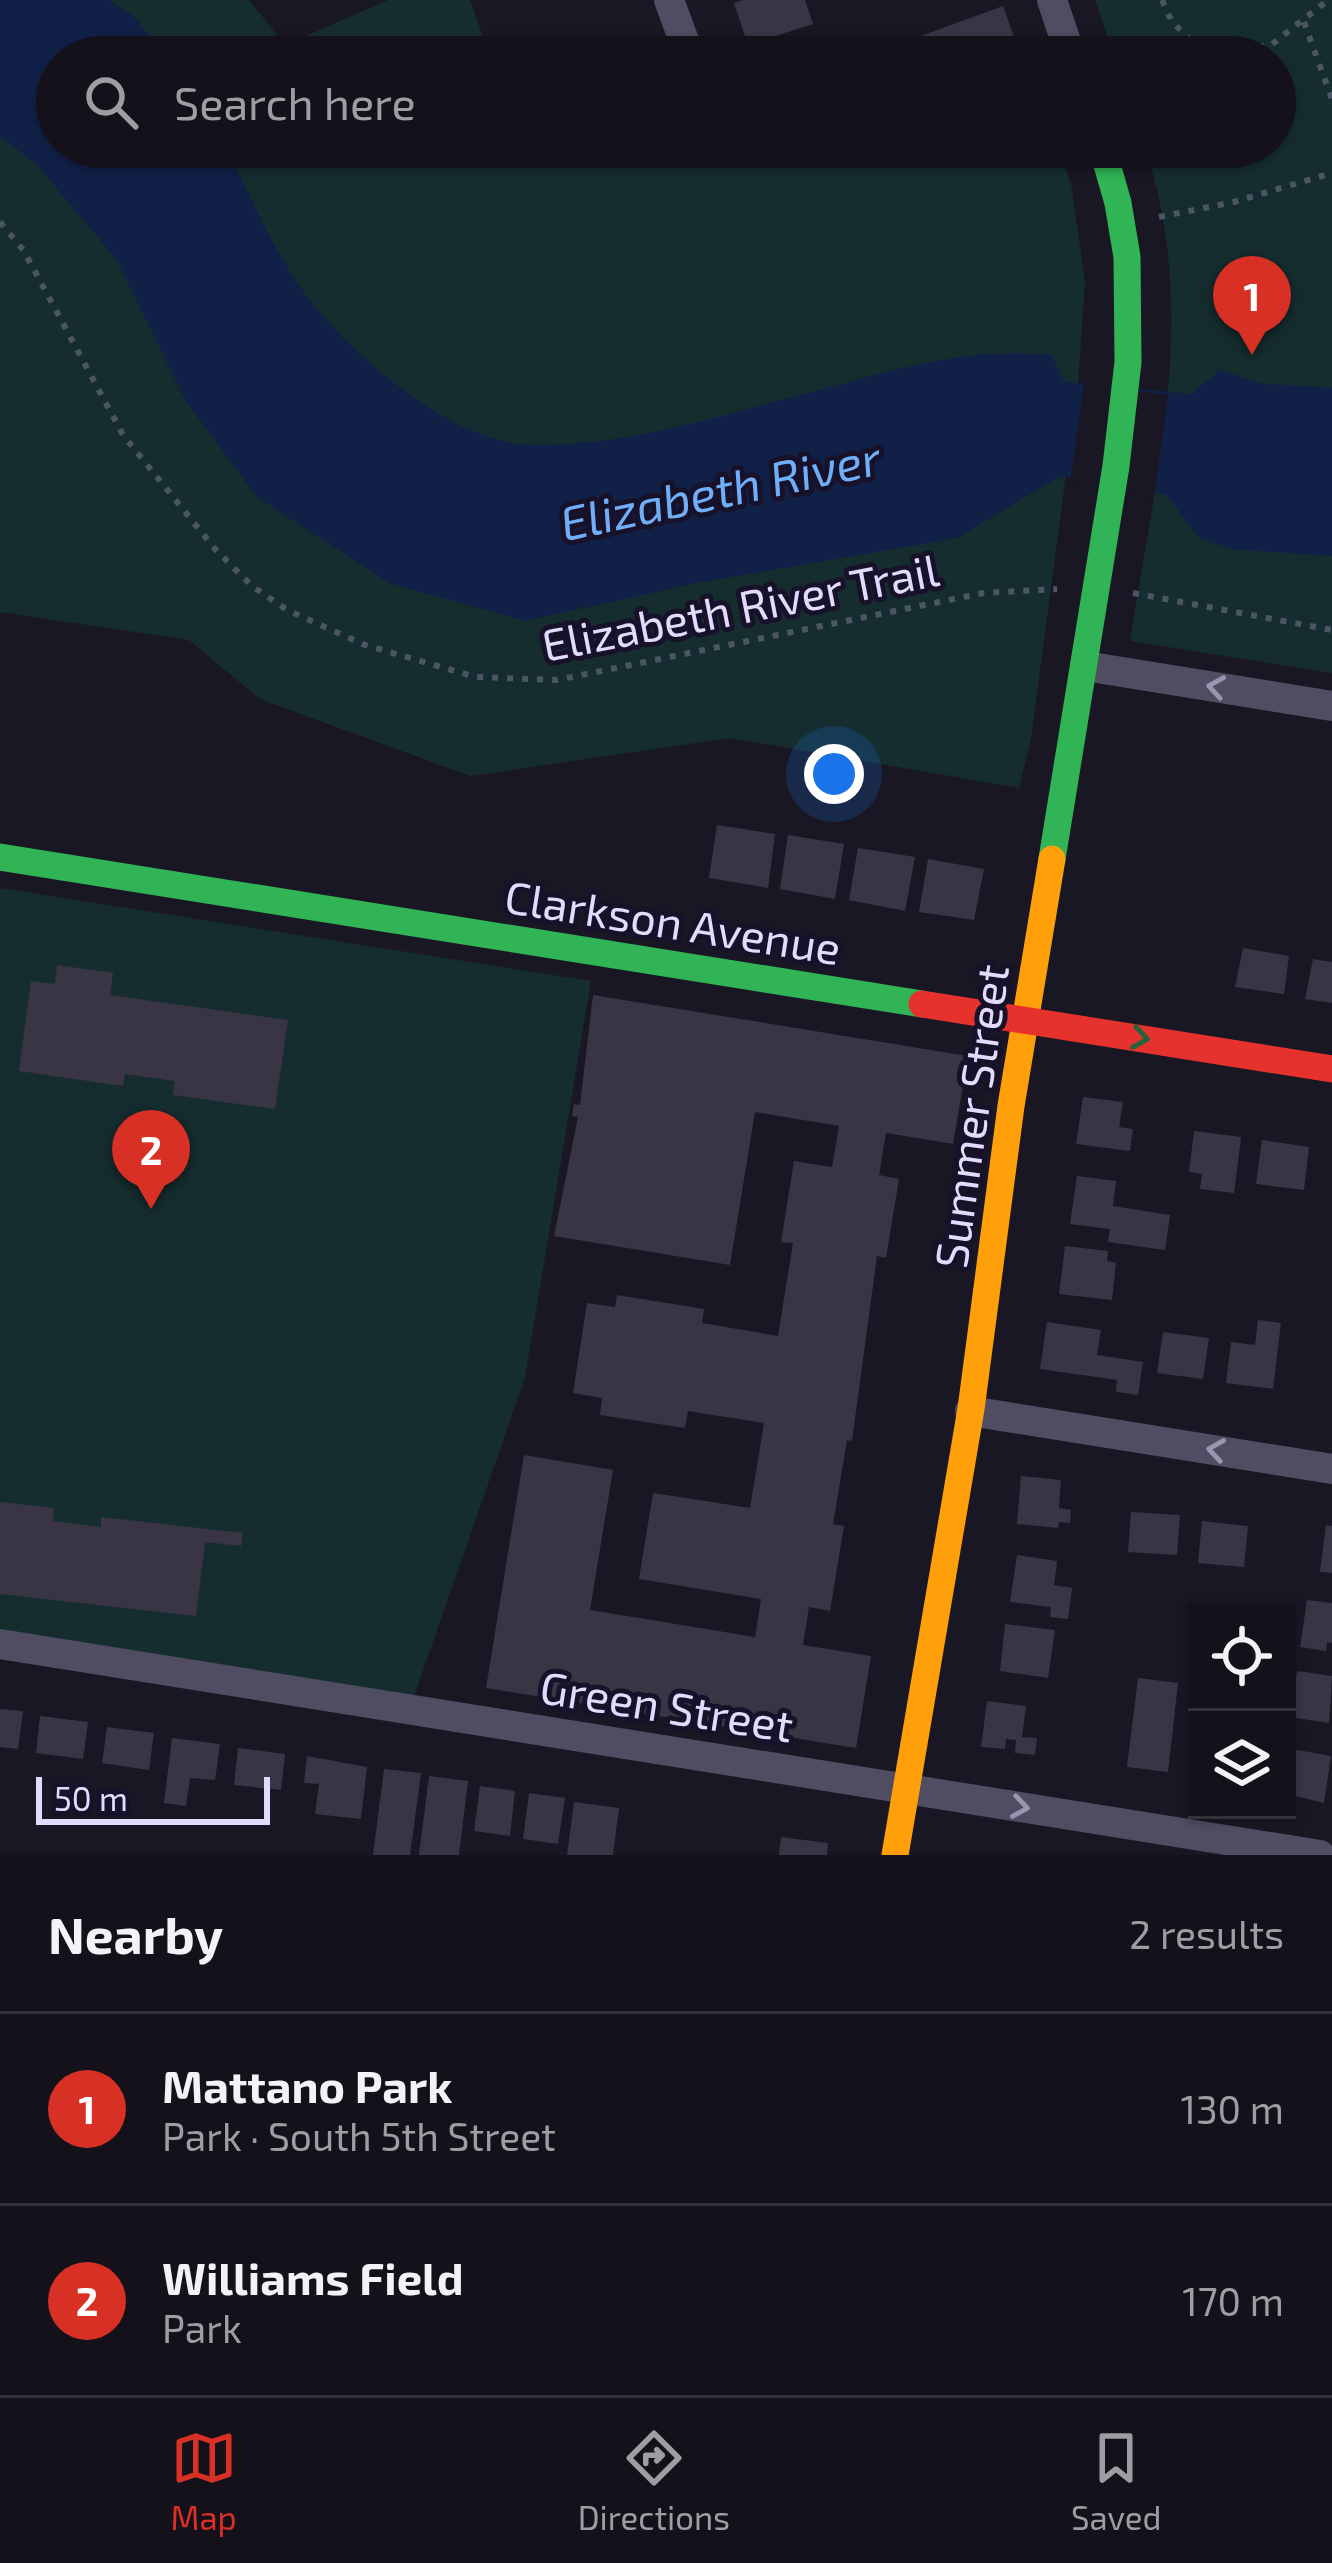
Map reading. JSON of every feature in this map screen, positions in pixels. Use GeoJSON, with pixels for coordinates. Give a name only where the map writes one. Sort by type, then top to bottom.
{"type":"FeatureCollection","features":[{"type":"Feature","properties":{"kind":"street"},"geometry":{"type":"LineString","coordinates":[[669,0],[682,36]]}},
{"type":"Feature","properties":{"kind":"street"},"geometry":{"type":"LineString","coordinates":[[1052,0],[1064,36]]}},
{"type":"Feature","properties":{"kind":"street","name":"Summer Street"},"geometry":{"type":"LineString","coordinates":[[895,1855],[970,1411],[1024,1018],[1085,666],[1126,389],[1130,267],[1107,168]]}},
{"type":"Feature","properties":{"kind":"street"},"geometry":{"type":"LineString","coordinates":[[1085,666],[1332,706]]}},
{"type":"Feature","properties":{"kind":"street","name":"Clarkson Avenue"},"geometry":{"type":"LineString","coordinates":[[0,857],[1332,1069]]}},
{"type":"Feature","properties":{"kind":"street"},"geometry":{"type":"LineString","coordinates":[[970,1411],[1332,1468]]}},
{"type":"Feature","properties":{"kind":"street","name":"Green Street"},"geometry":{"type":"LineString","coordinates":[[0,1644],[1320,1855]]}},
{"type":"Feature","properties":{"kind":"path"},"geometry":{"type":"LineString","coordinates":[[1162,0],[1172,22],[1187,36]]}},
{"type":"Feature","properties":{"kind":"path"},"geometry":{"type":"LineString","coordinates":[[1284,36],[1328,0]]}},
{"type":"Feature","properties":{"kind":"path"},"geometry":{"type":"LineString","coordinates":[[1304,22],[1332,99]]}},
{"type":"Feature","properties":{"kind":"path"},"geometry":{"type":"LineString","coordinates":[[1159,218],[1332,173]]}},
{"type":"Feature","properties":{"kind":"path","name":"Elizabeth River Trail"},"geometry":{"type":"LineString","coordinates":[[0,222],[24,251],[123,435],[215,549],[253,586],[287,610],[365,645],[476,677],[557,680],[983,593],[1057,589]]}},
{"type":"Feature","properties":{"kind":"path"},"geometry":{"type":"LineString","coordinates":[[1133,593],[1332,630]]}},
{"type":"Feature","properties":{"kind":"green space"},"geometry":{"type":"Polygon","coordinates":[[[0,0],[249,0],[278,36],[36,36],[36,168],[1065,168],[1085,282],[1078,383],[1031,739],[1019,788],[730,738],[470,776],[260,699],[189,640],[0,612],[0,0]]]}},
{"type":"Feature","properties":{"kind":"green space"},"geometry":{"type":"Polygon","coordinates":[[[388,0],[470,0],[483,36],[306,36],[388,0]]]}},
{"type":"Feature","properties":{"kind":"green space"},"geometry":{"type":"Polygon","coordinates":[[[1095,0],[1332,0],[1332,673],[1130,641],[1161,455],[1171,332],[1170,271],[1150,168],[1296,168],[1296,36],[1108,36],[1095,0]]]}},
{"type":"Feature","properties":{"kind":"green space"},"geometry":{"type":"Polygon","coordinates":[[[0,888],[591,981],[525,1378],[412,1702],[0,1637],[0,888]]]}},
{"type":"Feature","properties":{"kind":"water"},"geometry":{"type":"Polygon","coordinates":[[[0,0],[109,0],[136,18],[149,36],[36,36],[36,164],[0,136],[0,0]]]}},
{"type":"Feature","properties":{"kind":"water","name":"Elizabeth River"},"geometry":{"type":"Polygon","coordinates":[[[39,168],[236,168],[298,284],[370,363],[434,411],[468,429],[532,445],[605,440],[677,427],[906,368],[990,354],[1051,355],[1064,382],[1191,394],[1220,370],[1265,384],[1332,388],[1332,556],[1231,549],[1199,538],[1167,495],[1060,476],[957,538],[697,583],[525,621],[389,583],[257,497],[185,400],[117,260],[39,168]]]}},
{"type":"Feature","properties":{"kind":"pier"},"geometry":{"type":"Polygon","coordinates":[[[1084,383],[1168,395],[1154,499],[1070,484],[1084,383]]]}},
{"type":"Feature","properties":{"kind":"building"},"geometry":{"type":"Polygon","coordinates":[[[805,0],[813,24],[776,36],[745,36],[734,3],[805,0]]]}},
{"type":"Feature","properties":{"kind":"building"},"geometry":{"type":"Polygon","coordinates":[[[1003,6],[1014,36],[921,36],[1003,6]]]}},
{"type":"Feature","properties":{"kind":"building"},"geometry":{"type":"Polygon","coordinates":[[[717,825],[775,834],[768,888],[709,878],[717,825]]]}},
{"type":"Feature","properties":{"kind":"building"},"geometry":{"type":"Polygon","coordinates":[[[788,835],[844,844],[835,899],[780,889],[788,835]]]}},
{"type":"Feature","properties":{"kind":"building"},"geometry":{"type":"Polygon","coordinates":[[[858,848],[915,857],[905,911],[849,900],[858,848]]]}},
{"type":"Feature","properties":{"kind":"building"},"geometry":{"type":"Polygon","coordinates":[[[928,859],[984,869],[974,920],[919,912],[928,859]]]}},
{"type":"Feature","properties":{"kind":"building"},"geometry":{"type":"Polygon","coordinates":[[[1243,948],[1289,956],[1284,994],[1235,987],[1243,948]]]}},
{"type":"Feature","properties":{"kind":"building"},"geometry":{"type":"Polygon","coordinates":[[[1313,959],[1332,962],[1332,1003],[1305,999],[1313,959]]]}},
{"type":"Feature","properties":{"kind":"building"},"geometry":{"type":"Polygon","coordinates":[[[57,965],[113,973],[110,995],[288,1020],[275,1109],[173,1095],[175,1081],[125,1074],[123,1086],[19,1071],[31,981],[55,984],[57,965]]]}},
{"type":"Feature","properties":{"kind":"building"},"geometry":{"type":"Polygon","coordinates":[[[593,995],[968,1056],[953,1144],[886,1133],[879,1175],[899,1179],[886,1258],[877,1256],[852,1441],[847,1440],[833,1524],[844,1526],[830,1611],[809,1607],[803,1645],[871,1656],[856,1748],[486,1688],[524,1455],[613,1470],[590,1610],[755,1637],[761,1599],[639,1579],[653,1493],[750,1508],[764,1423],[688,1411],[685,1428],[600,1415],[602,1398],[573,1393],[587,1303],[615,1307],[617,1295],[704,1309],[702,1323],[778,1336],[793,1243],[781,1242],[794,1161],[832,1167],[839,1126],[755,1112],[730,1265],[554,1236],[578,1117],[572,1116],[574,1104],[580,1105],[593,995]]]}},
{"type":"Feature","properties":{"kind":"building"},"geometry":{"type":"Polygon","coordinates":[[[1083,1097],[1123,1102],[1119,1127],[1133,1129],[1130,1151],[1076,1144],[1083,1097]]]}},
{"type":"Feature","properties":{"kind":"building"},"geometry":{"type":"Polygon","coordinates":[[[1194,1131],[1241,1137],[1234,1193],[1200,1189],[1202,1174],[1189,1172],[1194,1131]]]}},
{"type":"Feature","properties":{"kind":"building"},"geometry":{"type":"Polygon","coordinates":[[[1262,1140],[1309,1147],[1304,1190],[1256,1184],[1262,1140]]]}},
{"type":"Feature","properties":{"kind":"building"},"geometry":{"type":"Polygon","coordinates":[[[1077,1176],[1116,1181],[1113,1206],[1170,1215],[1165,1250],[1108,1242],[1110,1229],[1070,1224],[1077,1176]]]}},
{"type":"Feature","properties":{"kind":"building"},"geometry":{"type":"Polygon","coordinates":[[[1065,1246],[1108,1251],[1107,1261],[1116,1263],[1112,1300],[1059,1294],[1065,1246]]]}},
{"type":"Feature","properties":{"kind":"building"},"geometry":{"type":"Polygon","coordinates":[[[1258,1320],[1281,1323],[1273,1389],[1226,1383],[1231,1342],[1255,1345],[1258,1320]]]}},
{"type":"Feature","properties":{"kind":"building"},"geometry":{"type":"Polygon","coordinates":[[[1047,1322],[1101,1330],[1097,1355],[1143,1362],[1138,1395],[1116,1392],[1117,1380],[1040,1369],[1047,1322]]]}},
{"type":"Feature","properties":{"kind":"building"},"geometry":{"type":"Polygon","coordinates":[[[1163,1332],[1209,1338],[1203,1379],[1157,1373],[1163,1332]]]}},
{"type":"Feature","properties":{"kind":"building"},"geometry":{"type":"Polygon","coordinates":[[[1021,1476],[1061,1480],[1059,1508],[1071,1510],[1070,1523],[1059,1522],[1058,1528],[1017,1524],[1021,1476]]]}},
{"type":"Feature","properties":{"kind":"building"},"geometry":{"type":"Polygon","coordinates":[[[0,1502],[54,1508],[53,1521],[101,1527],[101,1517],[243,1533],[241,1546],[205,1542],[196,1616],[0,1594],[0,1502]]]}},
{"type":"Feature","properties":{"kind":"building"},"geometry":{"type":"Polygon","coordinates":[[[1131,1512],[1180,1515],[1177,1555],[1128,1552],[1131,1512]]]}},
{"type":"Feature","properties":{"kind":"building"},"geometry":{"type":"Polygon","coordinates":[[[1202,1521],[1248,1526],[1244,1567],[1198,1563],[1202,1521]]]}},
{"type":"Feature","properties":{"kind":"building"},"geometry":{"type":"Polygon","coordinates":[[[1326,1525],[1332,1526],[1332,1573],[1320,1572],[1326,1525]]]}},
{"type":"Feature","properties":{"kind":"building"},"geometry":{"type":"Polygon","coordinates":[[[1017,1555],[1057,1561],[1054,1585],[1072,1588],[1068,1619],[1050,1617],[1051,1607],[1010,1602],[1017,1555]]]}},
{"type":"Feature","properties":{"kind":"building"},"geometry":{"type":"Polygon","coordinates":[[[1307,1600],[1332,1603],[1332,1643],[1327,1642],[1326,1651],[1300,1647],[1307,1600]]]}},
{"type":"Feature","properties":{"kind":"building"},"geometry":{"type":"Polygon","coordinates":[[[1005,1624],[1055,1630],[1048,1678],[1000,1671],[1005,1624]]]}},
{"type":"Feature","properties":{"kind":"building"},"geometry":{"type":"Polygon","coordinates":[[[1297,1671],[1332,1676],[1329,1723],[1296,1718],[1297,1671]]]}},
{"type":"Feature","properties":{"kind":"building"},"geometry":{"type":"Polygon","coordinates":[[[1138,1678],[1178,1683],[1168,1772],[1127,1767],[1138,1678]]]}},
{"type":"Feature","properties":{"kind":"building"},"geometry":{"type":"Polygon","coordinates":[[[987,1701],[1026,1706],[1022,1737],[1037,1738],[1035,1755],[1015,1753],[1016,1740],[1006,1739],[1005,1749],[981,1747],[987,1701]]]}},
{"type":"Feature","properties":{"kind":"building"},"geometry":{"type":"Polygon","coordinates":[[[0,1709],[23,1711],[18,1749],[0,1747],[0,1709]]]}},
{"type":"Feature","properties":{"kind":"building"},"geometry":{"type":"Polygon","coordinates":[[[40,1716],[88,1722],[83,1759],[36,1753],[40,1716]]]}},
{"type":"Feature","properties":{"kind":"building"},"geometry":{"type":"Polygon","coordinates":[[[107,1727],[154,1733],[149,1770],[102,1763],[107,1727]]]}},
{"type":"Feature","properties":{"kind":"building"},"geometry":{"type":"Polygon","coordinates":[[[172,1738],[220,1744],[215,1780],[190,1778],[186,1806],[164,1803],[172,1738]]]}},
{"type":"Feature","properties":{"kind":"building"},"geometry":{"type":"Polygon","coordinates":[[[238,1748],[285,1754],[281,1790],[234,1785],[238,1748]]]}},
{"type":"Feature","properties":{"kind":"building"},"geometry":{"type":"Polygon","coordinates":[[[1296,1750],[1331,1756],[1324,1803],[1296,1796],[1296,1750]]]}},
{"type":"Feature","properties":{"kind":"building"},"geometry":{"type":"Polygon","coordinates":[[[307,1756],[367,1767],[361,1819],[315,1814],[319,1784],[304,1783],[307,1756]]]}},
{"type":"Feature","properties":{"kind":"building"},"geometry":{"type":"Polygon","coordinates":[[[384,1769],[421,1773],[410,1855],[373,1855],[384,1769]]]}},
{"type":"Feature","properties":{"kind":"building"},"geometry":{"type":"Polygon","coordinates":[[[429,1776],[468,1781],[459,1855],[419,1855],[429,1776]]]}},
{"type":"Feature","properties":{"kind":"building"},"geometry":{"type":"Polygon","coordinates":[[[480,1786],[515,1791],[510,1836],[474,1831],[480,1786]]]}},
{"type":"Feature","properties":{"kind":"building"},"geometry":{"type":"Polygon","coordinates":[[[529,1793],[565,1798],[558,1844],[523,1839],[529,1793]]]}},
{"type":"Feature","properties":{"kind":"building"},"geometry":{"type":"Polygon","coordinates":[[[574,1802],[619,1808],[613,1855],[567,1855],[574,1802]]]}},
{"type":"Feature","properties":{"kind":"building"},"geometry":{"type":"Polygon","coordinates":[[[781,1837],[828,1843],[827,1855],[779,1855],[781,1837]]]}},
{"type":"Feature","properties":{"kind":"traffic: fast"},"geometry":{"type":"LineString","coordinates":[[1052,859],[1116,466],[1128,362],[1127,257],[1108,168]]}},
{"type":"Feature","properties":{"kind":"traffic: fast"},"geometry":{"type":"LineString","coordinates":[[0,857],[922,1004]]}},
{"type":"Feature","properties":{"kind":"traffic: slow"},"geometry":{"type":"LineString","coordinates":[[895,1855],[971,1409],[1011,1106],[1052,859]]}},
{"type":"Feature","properties":{"kind":"traffic: jam"},"geometry":{"type":"LineString","coordinates":[[922,1004],[1332,1069]]}},
{"type":"Feature","properties":{"kind":"place","name":"Mattano Park"},"geometry":{"type":"Point","coordinates":[1252,355]}},
{"type":"Feature","properties":{"kind":"place","name":"Williams Field"},"geometry":{"type":"Point","coordinates":[151,1209]}}]}
